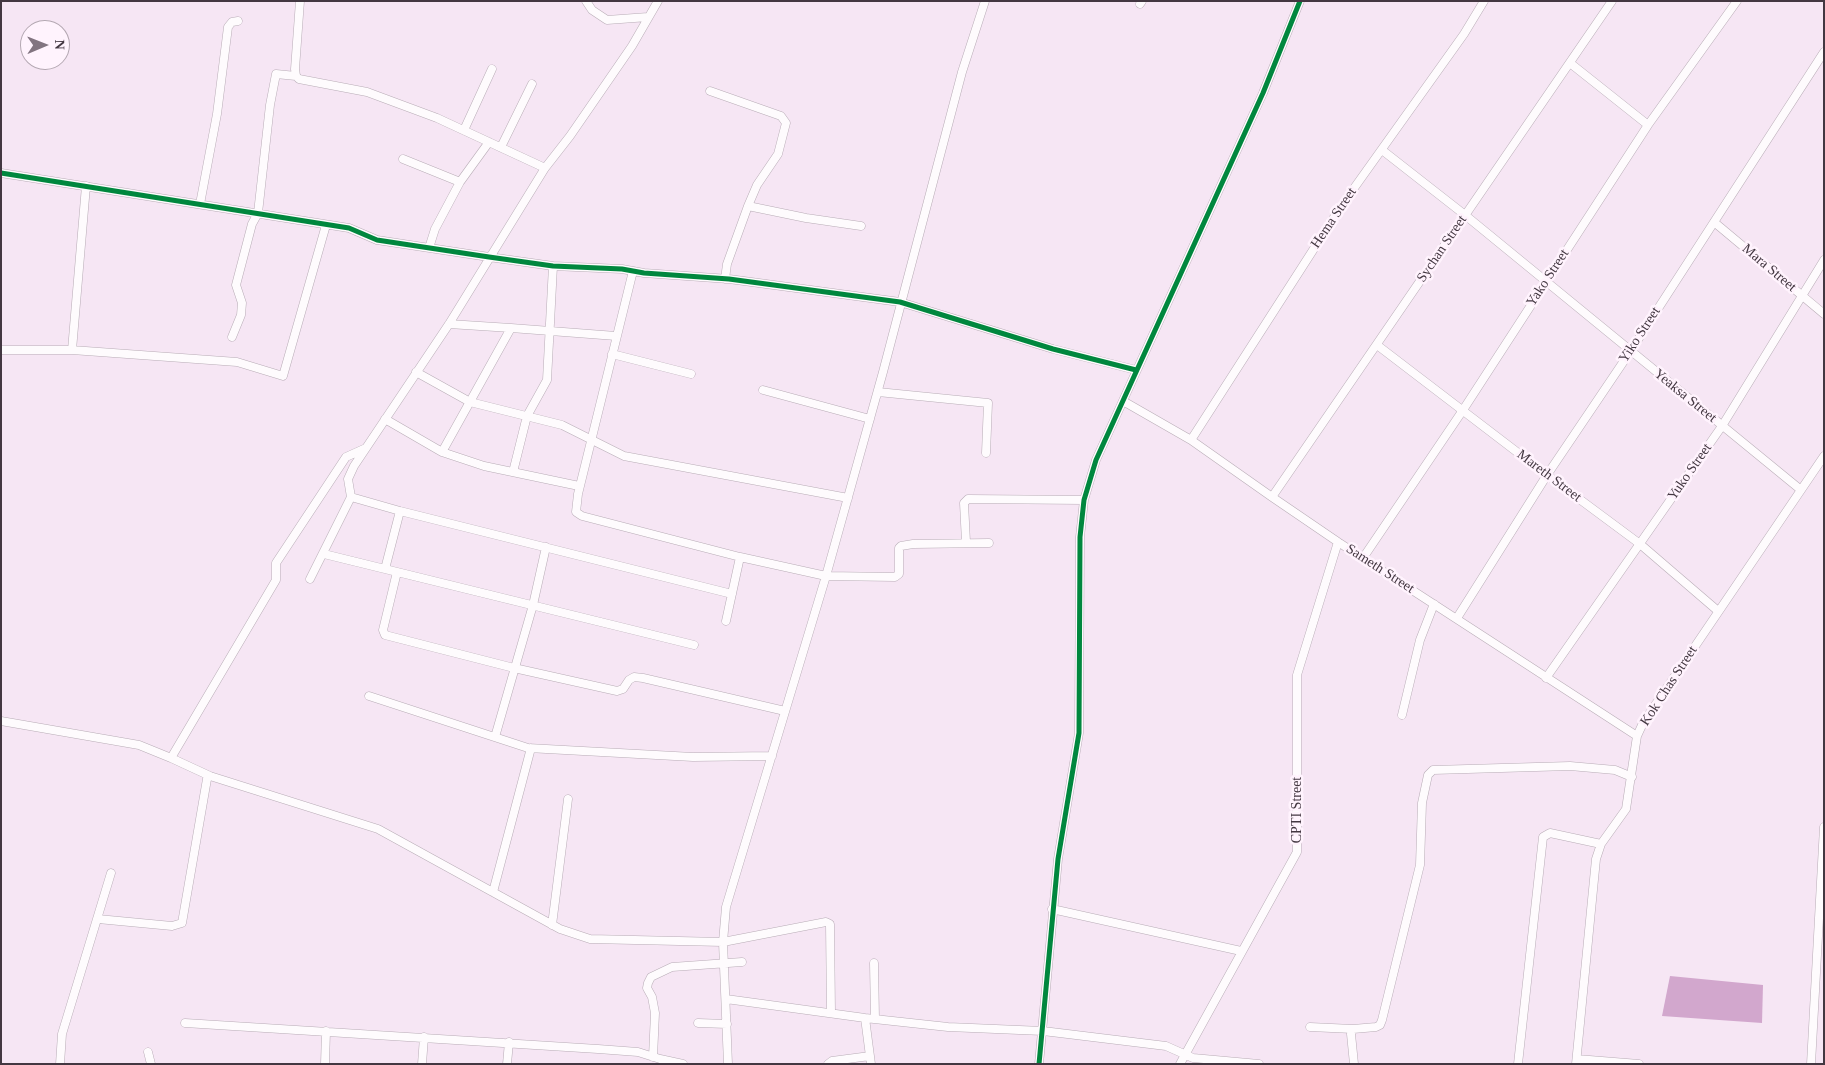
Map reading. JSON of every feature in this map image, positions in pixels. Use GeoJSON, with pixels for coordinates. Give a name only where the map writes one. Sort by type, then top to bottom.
{"type":"FeatureCollection","features":[{"type":"Feature","properties":{"kind":"street"},"geometry":{"type":"LineString","coordinates":[[296,76],[300,1]]}},
{"type":"Feature","properties":{"kind":"street"},"geometry":{"type":"LineString","coordinates":[[586,1],[592,10],[606,20],[648,16]]}},
{"type":"Feature","properties":{"kind":"street"},"geometry":{"type":"LineString","coordinates":[[310,579],[324,554],[350,496],[348,479],[350,473],[449,324],[545,168],[570,136],[632,46],[658,1]]}},
{"type":"Feature","properties":{"kind":"street"},"geometry":{"type":"LineString","coordinates":[[728,1064],[723,942],[726,907],[826,576],[878,392],[900,302],[962,72],[985,1]]}},
{"type":"Feature","properties":{"kind":"street"},"geometry":{"type":"LineString","coordinates":[[1039,1064],[1058,859],[1080,733],[1080,537],[1084,500],[1096,460],[1263,93],[1300,1]]}},
{"type":"Feature","properties":{"kind":"street","name":"Hema Street"},"geometry":{"type":"LineString","coordinates":[[1191,440],[1342,205],[1464,34],[1484,1]]}},
{"type":"Feature","properties":{"kind":"street","name":"Sychan Street"},"geometry":{"type":"LineString","coordinates":[[1272,497],[1612,1]]}},
{"type":"Feature","properties":{"kind":"street","name":"Yako Street"},"geometry":{"type":"LineString","coordinates":[[1363,558],[1463,410],[1648,125],[1718,31],[1737,1]]}},
{"type":"Feature","properties":{"kind":"street"},"geometry":{"type":"LineString","coordinates":[[200,204],[217,114],[228,27],[232,22],[238,21]]}},
{"type":"Feature","properties":{"kind":"street","name":"Yiko Street"},"geometry":{"type":"LineString","coordinates":[[1457,618],[1547,475],[1630,352],[1824,52]]}},
{"type":"Feature","properties":{"kind":"street"},"geometry":{"type":"LineString","coordinates":[[1570,63],[1648,125]]}},
{"type":"Feature","properties":{"kind":"street"},"geometry":{"type":"LineString","coordinates":[[464,130],[492,69]]}},
{"type":"Feature","properties":{"kind":"street"},"geometry":{"type":"LineString","coordinates":[[232,337],[238,327],[242,309],[242,302],[236,285],[250,231],[258,213],[270,105],[276,74],[296,76],[299,79],[368,92],[437,118],[545,168]]}},
{"type":"Feature","properties":{"kind":"street"},"geometry":{"type":"LineString","coordinates":[[500,147],[532,84]]}},
{"type":"Feature","properties":{"kind":"street"},"geometry":{"type":"LineString","coordinates":[[710,91],[781,116],[786,123],[778,154],[756,185],[727,264],[725,279]]}},
{"type":"Feature","properties":{"kind":"street"},"geometry":{"type":"LineString","coordinates":[[429,248],[436,229],[460,182],[489,142]]}},
{"type":"Feature","properties":{"kind":"street","name":"Yeaksa Street"},"geometry":{"type":"LineString","coordinates":[[1382,150],[1465,215],[1630,352],[1801,490]]}},
{"type":"Feature","properties":{"kind":"street"},"geometry":{"type":"LineString","coordinates":[[403,158],[460,182]]}},
{"type":"Feature","properties":{"kind":"street"},"geometry":{"type":"LineString","coordinates":[[1,173],[326,224],[349,228],[377,240],[489,257],[553,266],[622,269],[644,273],[725,279],[900,302],[1053,349],[1136,370]]}},
{"type":"Feature","properties":{"kind":"street"},"geometry":{"type":"LineString","coordinates":[[72,350],[86,186]]}},
{"type":"Feature","properties":{"kind":"street"},"geometry":{"type":"LineString","coordinates":[[748,206],[806,218],[861,226]]}},
{"type":"Feature","properties":{"kind":"street","name":"Mara Street"},"geometry":{"type":"LineString","coordinates":[[1714,222],[1824,314]]}},
{"type":"Feature","properties":{"kind":"street"},"geometry":{"type":"LineString","coordinates":[[1,350],[72,350],[237,362],[283,376],[326,224]]}},
{"type":"Feature","properties":{"kind":"street","name":"Yuko Street"},"geometry":{"type":"LineString","coordinates":[[1546,678],[1722,426],[1824,260]]}},
{"type":"Feature","properties":{"kind":"street"},"geometry":{"type":"LineString","coordinates":[[513,472],[527,416],[547,380],[553,266]]}},
{"type":"Feature","properties":{"kind":"street"},"geometry":{"type":"LineString","coordinates":[[633,271],[580,486],[576,512],[582,516],[740,557],[826,576],[896,576],[899,574],[899,548],[901,546],[966,542],[990,543]]}},
{"type":"Feature","properties":{"kind":"street"},"geometry":{"type":"LineString","coordinates":[[449,324],[616,336]]}},
{"type":"Feature","properties":{"kind":"street"},"geometry":{"type":"LineString","coordinates":[[442,452],[511,328]]}},
{"type":"Feature","properties":{"kind":"street","name":"Mareth Street"},"geometry":{"type":"LineString","coordinates":[[1377,345],[1640,544],[1718,611]]}},
{"type":"Feature","properties":{"kind":"street"},"geometry":{"type":"LineString","coordinates":[[612,354],[691,374]]}},
{"type":"Feature","properties":{"kind":"street"},"geometry":{"type":"LineString","coordinates":[[416,372],[470,402],[562,425],[624,456],[848,498]]}},
{"type":"Feature","properties":{"kind":"street"},"geometry":{"type":"LineString","coordinates":[[763,390],[870,418]]}},
{"type":"Feature","properties":{"kind":"street"},"geometry":{"type":"LineString","coordinates":[[878,392],[988,403],[986,452]]}},
{"type":"Feature","properties":{"kind":"street","name":"Sameth Street"},"geometry":{"type":"LineString","coordinates":[[1123,401],[1191,440],[1338,542],[1637,736]]}},
{"type":"Feature","properties":{"kind":"street"},"geometry":{"type":"LineString","coordinates":[[385,419],[442,452],[484,466],[580,486]]}},
{"type":"Feature","properties":{"kind":"street"},"geometry":{"type":"LineString","coordinates":[[171,758],[276,580],[276,563],[346,457],[366,448]]}},
{"type":"Feature","properties":{"kind":"street","name":"Kok Chas Street"},"geometry":{"type":"LineString","coordinates":[[1576,1061],[1596,859],[1601,844],[1626,809],[1637,736],[1643,723],[1824,456]]}},
{"type":"Feature","properties":{"kind":"street"},"geometry":{"type":"LineString","coordinates":[[350,496],[400,511],[732,594]]}},
{"type":"Feature","properties":{"kind":"street"},"geometry":{"type":"LineString","coordinates":[[966,542],[964,503],[968,499],[1084,500]]}},
{"type":"Feature","properties":{"kind":"street"},"geometry":{"type":"LineString","coordinates":[[385,569],[400,511]]}},
{"type":"Feature","properties":{"kind":"street","name":"CPTI Street"},"geometry":{"type":"LineString","coordinates":[[1180,1064],[1241,951],[1298,852],[1297,675],[1338,542]]}},
{"type":"Feature","properties":{"kind":"street"},"geometry":{"type":"LineString","coordinates":[[495,737],[533,605],[546,548]]}},
{"type":"Feature","properties":{"kind":"street"},"geometry":{"type":"LineString","coordinates":[[324,554],[694,645]]}},
{"type":"Feature","properties":{"kind":"street"},"geometry":{"type":"LineString","coordinates":[[726,621],[740,557]]}},
{"type":"Feature","properties":{"kind":"street"},"geometry":{"type":"LineString","coordinates":[[397,572],[383,630],[385,635],[617,692],[623,689],[629,680],[634,677],[643,678],[785,711]]}},
{"type":"Feature","properties":{"kind":"street"},"geometry":{"type":"LineString","coordinates":[[1402,716],[1420,640],[1434,604]]}},
{"type":"Feature","properties":{"kind":"street"},"geometry":{"type":"LineString","coordinates":[[369,696],[531,748],[693,757],[772,756]]}},
{"type":"Feature","properties":{"kind":"street"},"geometry":{"type":"LineString","coordinates":[[1,721],[140,746],[210,776],[378,829],[552,925],[596,940],[723,942],[826,922],[830,924],[831,1013]]}},
{"type":"Feature","properties":{"kind":"street"},"geometry":{"type":"LineString","coordinates":[[493,892],[531,748]]}},
{"type":"Feature","properties":{"kind":"street"},"geometry":{"type":"LineString","coordinates":[[1310,1027],[1352,1029],[1380,1025],[1420,866],[1422,803],[1428,775],[1433,770],[1570,766],[1615,770],[1632,777]]}},
{"type":"Feature","properties":{"kind":"street"},"geometry":{"type":"LineString","coordinates":[[98,919],[172,926],[182,922],[207,780],[210,776]]}},
{"type":"Feature","properties":{"kind":"street"},"geometry":{"type":"LineString","coordinates":[[552,925],[568,799]]}},
{"type":"Feature","properties":{"kind":"street"},"geometry":{"type":"LineString","coordinates":[[1811,1064],[1821,952],[1824,827]]}},
{"type":"Feature","properties":{"kind":"street"},"geometry":{"type":"LineString","coordinates":[[1518,1064],[1543,838],[1550,833],[1601,844]]}},
{"type":"Feature","properties":{"kind":"street"},"geometry":{"type":"LineString","coordinates":[[60,1064],[62,1034],[98,919],[110,873]]}},
{"type":"Feature","properties":{"kind":"street"},"geometry":{"type":"LineString","coordinates":[[1052,909],[1241,951]]}},
{"type":"Feature","properties":{"kind":"street"},"geometry":{"type":"LineString","coordinates":[[653,1057],[655,1013],[652,997],[647,988],[651,977],[672,967],[742,962]]}},
{"type":"Feature","properties":{"kind":"street"},"geometry":{"type":"LineString","coordinates":[[874,963],[875,1018]]}},
{"type":"Feature","properties":{"kind":"street"},"geometry":{"type":"LineString","coordinates":[[726,999],[948,1027],[1043,1031],[1166,1046],[1193,1058],[1259,1064]]}},
{"type":"Feature","properties":{"kind":"street"},"geometry":{"type":"LineString","coordinates":[[828,1064],[832,1061],[871,1060],[865,1018]]}},
{"type":"Feature","properties":{"kind":"street"},"geometry":{"type":"LineString","coordinates":[[185,1023],[509,1042],[638,1052],[683,1064]]}},
{"type":"Feature","properties":{"kind":"street"},"geometry":{"type":"LineString","coordinates":[[698,1023],[727,1024]]}},
{"type":"Feature","properties":{"kind":"street"},"geometry":{"type":"LineString","coordinates":[[1352,1029],[1354,1064]]}},
{"type":"Feature","properties":{"kind":"street"},"geometry":{"type":"LineString","coordinates":[[325,1064],[326,1031]]}},
{"type":"Feature","properties":{"kind":"street"},"geometry":{"type":"LineString","coordinates":[[422,1064],[424,1037]]}},
{"type":"Feature","properties":{"kind":"street"},"geometry":{"type":"LineString","coordinates":[[507,1064],[509,1042]]}},
{"type":"Feature","properties":{"kind":"street"},"geometry":{"type":"LineString","coordinates":[[148,1052],[151,1064]]}},
{"type":"Feature","properties":{"kind":"street"},"geometry":{"type":"LineString","coordinates":[[1576,1061],[1639,1064]]}},
{"type":"Feature","properties":{"kind":"shaded area"},"geometry":{"type":"Polygon","coordinates":[[[1670,976],[1763,985],[1762,1023],[1662,1016],[1670,976]]]}},
{"type":"Feature","properties":{"kind":"cycle path"},"geometry":{"type":"LineString","coordinates":[[1039,1064],[1058,859],[1079,733],[1080,537],[1084,500],[1096,460],[1263,93],[1300,1]]}},
{"type":"Feature","properties":{"kind":"cycle path"},"geometry":{"type":"LineString","coordinates":[[1,173],[349,228],[377,240],[489,257],[553,266],[622,269],[644,273],[729,279],[900,302],[1053,349],[1136,370]]}}]}
